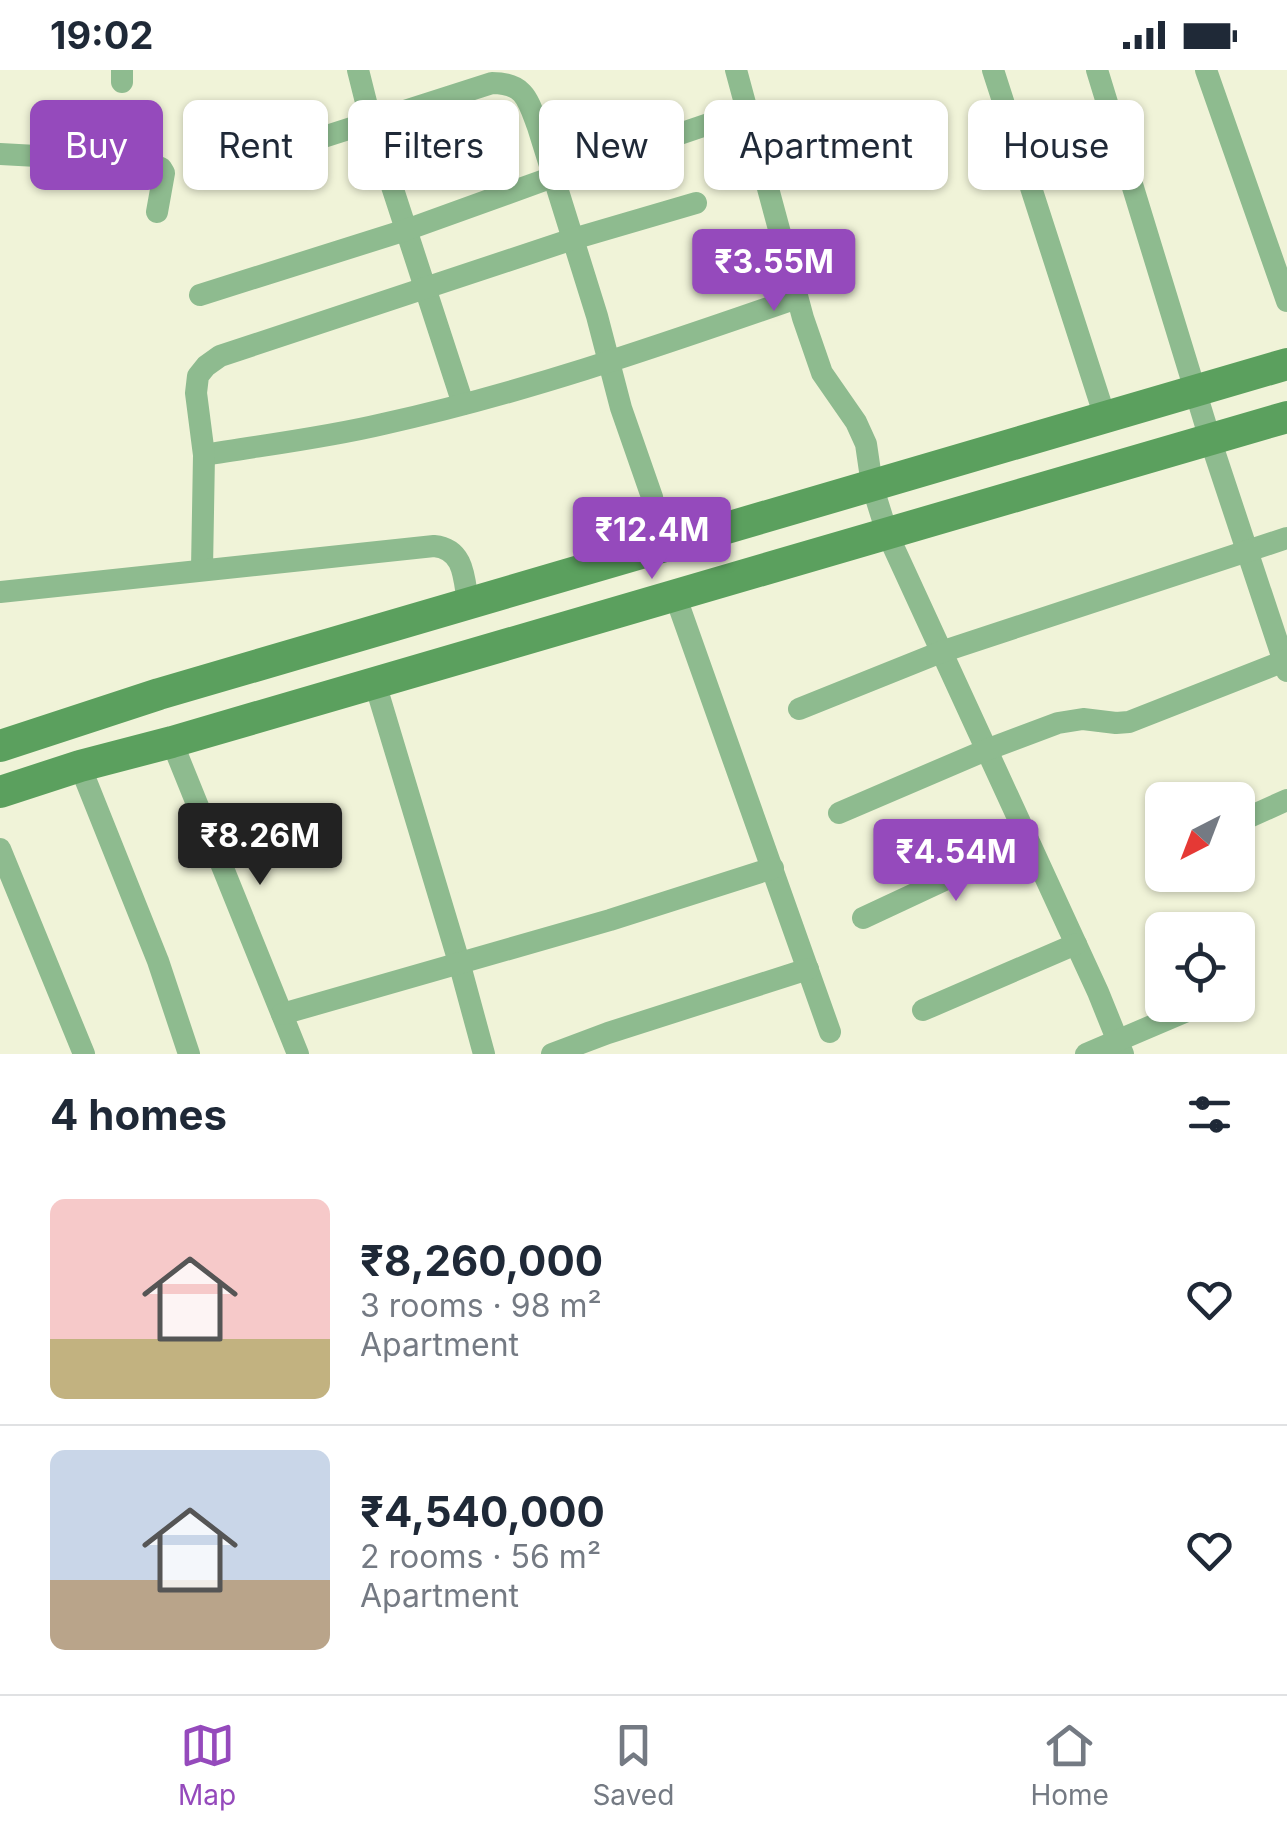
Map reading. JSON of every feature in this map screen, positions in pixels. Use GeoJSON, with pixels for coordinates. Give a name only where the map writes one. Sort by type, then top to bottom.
{"type":"FeatureCollection","features":[{"type":"Feature","properties":{"kind":"main road"},"geometry":{"type":"LineString","coordinates":[[0,746],[158,694],[1287,364]]}},
{"type":"Feature","properties":{"kind":"main road"},"geometry":{"type":"LineString","coordinates":[[0,792],[1287,417]]}},
{"type":"Feature","properties":{"kind":"street"},"geometry":{"type":"LineString","coordinates":[[358,70],[366,100]]}},
{"type":"Feature","properties":{"kind":"street"},"geometry":{"type":"LineString","coordinates":[[736,70],[744,100]]}},
{"type":"Feature","properties":{"kind":"street"},"geometry":{"type":"LineString","coordinates":[[993,70],[1105,417]]}},
{"type":"Feature","properties":{"kind":"street"},"geometry":{"type":"LineString","coordinates":[[840,814],[1058,723],[1083,719],[1116,723],[1142,718],[1286,665],[1210,439],[1096,70]]}},
{"type":"Feature","properties":{"kind":"street"},"geometry":{"type":"LineString","coordinates":[[1206,70],[1287,301]]}},
{"type":"Feature","properties":{"kind":"street"},"geometry":{"type":"LineString","coordinates":[[427,100],[488,76],[524,94],[539,132]]}},
{"type":"Feature","properties":{"kind":"street"},"geometry":{"type":"LineString","coordinates":[[0,154],[156,165],[164,173],[157,212]]}},
{"type":"Feature","properties":{"kind":"street"},"geometry":{"type":"LineString","coordinates":[[200,294],[406,230],[539,182]]}},
{"type":"Feature","properties":{"kind":"street"},"geometry":{"type":"LineString","coordinates":[[393,190],[463,404]]}},
{"type":"Feature","properties":{"kind":"street"},"geometry":{"type":"LineString","coordinates":[[558,190],[621,408],[652,498],[661,547]]}},
{"type":"Feature","properties":{"kind":"street"},"geometry":{"type":"LineString","coordinates":[[768,190],[822,373],[856,422],[866,444],[872,485],[887,534],[1120,1047]]}},
{"type":"Feature","properties":{"kind":"street"},"geometry":{"type":"LineString","coordinates":[[202,569],[204,456],[196,393],[198,376],[206,366],[220,356],[573,239],[696,203]]}},
{"type":"Feature","properties":{"kind":"street"},"geometry":{"type":"LineString","coordinates":[[204,456],[381,425],[463,404],[609,363],[797,298]]}},
{"type":"Feature","properties":{"kind":"street"},"geometry":{"type":"LineString","coordinates":[[799,709],[941,652],[1287,538]]}},
{"type":"Feature","properties":{"kind":"street"},"geometry":{"type":"LineString","coordinates":[[0,592],[443,547],[462,564],[468,603]]}},
{"type":"Feature","properties":{"kind":"street"},"geometry":{"type":"LineString","coordinates":[[676,596],[830,1032]]}},
{"type":"Feature","properties":{"kind":"street"},"geometry":{"type":"LineString","coordinates":[[374,683],[460,962],[484,1054]]}},
{"type":"Feature","properties":{"kind":"street"},"geometry":{"type":"LineString","coordinates":[[172,742],[298,1054]]}},
{"type":"Feature","properties":{"kind":"street"},"geometry":{"type":"LineString","coordinates":[[80,766],[158,962],[189,1054]]}},
{"type":"Feature","properties":{"kind":"street"},"geometry":{"type":"LineString","coordinates":[[1255,814],[1287,800]]}},
{"type":"Feature","properties":{"kind":"street"},"geometry":{"type":"LineString","coordinates":[[862,918],[1028,842]]}},
{"type":"Feature","properties":{"kind":"street"},"geometry":{"type":"LineString","coordinates":[[0,849],[84,1054]]}},
{"type":"Feature","properties":{"kind":"street"},"geometry":{"type":"LineString","coordinates":[[282,1014],[610,920],[773,868]]}},
{"type":"Feature","properties":{"kind":"street"},"geometry":{"type":"LineString","coordinates":[[923,1010],[1076,944]]}},
{"type":"Feature","properties":{"kind":"street"},"geometry":{"type":"LineString","coordinates":[[552,1054],[587,1048],[808,969]]}},
{"type":"Feature","properties":{"kind":"street"},"geometry":{"type":"LineString","coordinates":[[1086,1054],[1120,1047],[1169,1022]]}}]}
